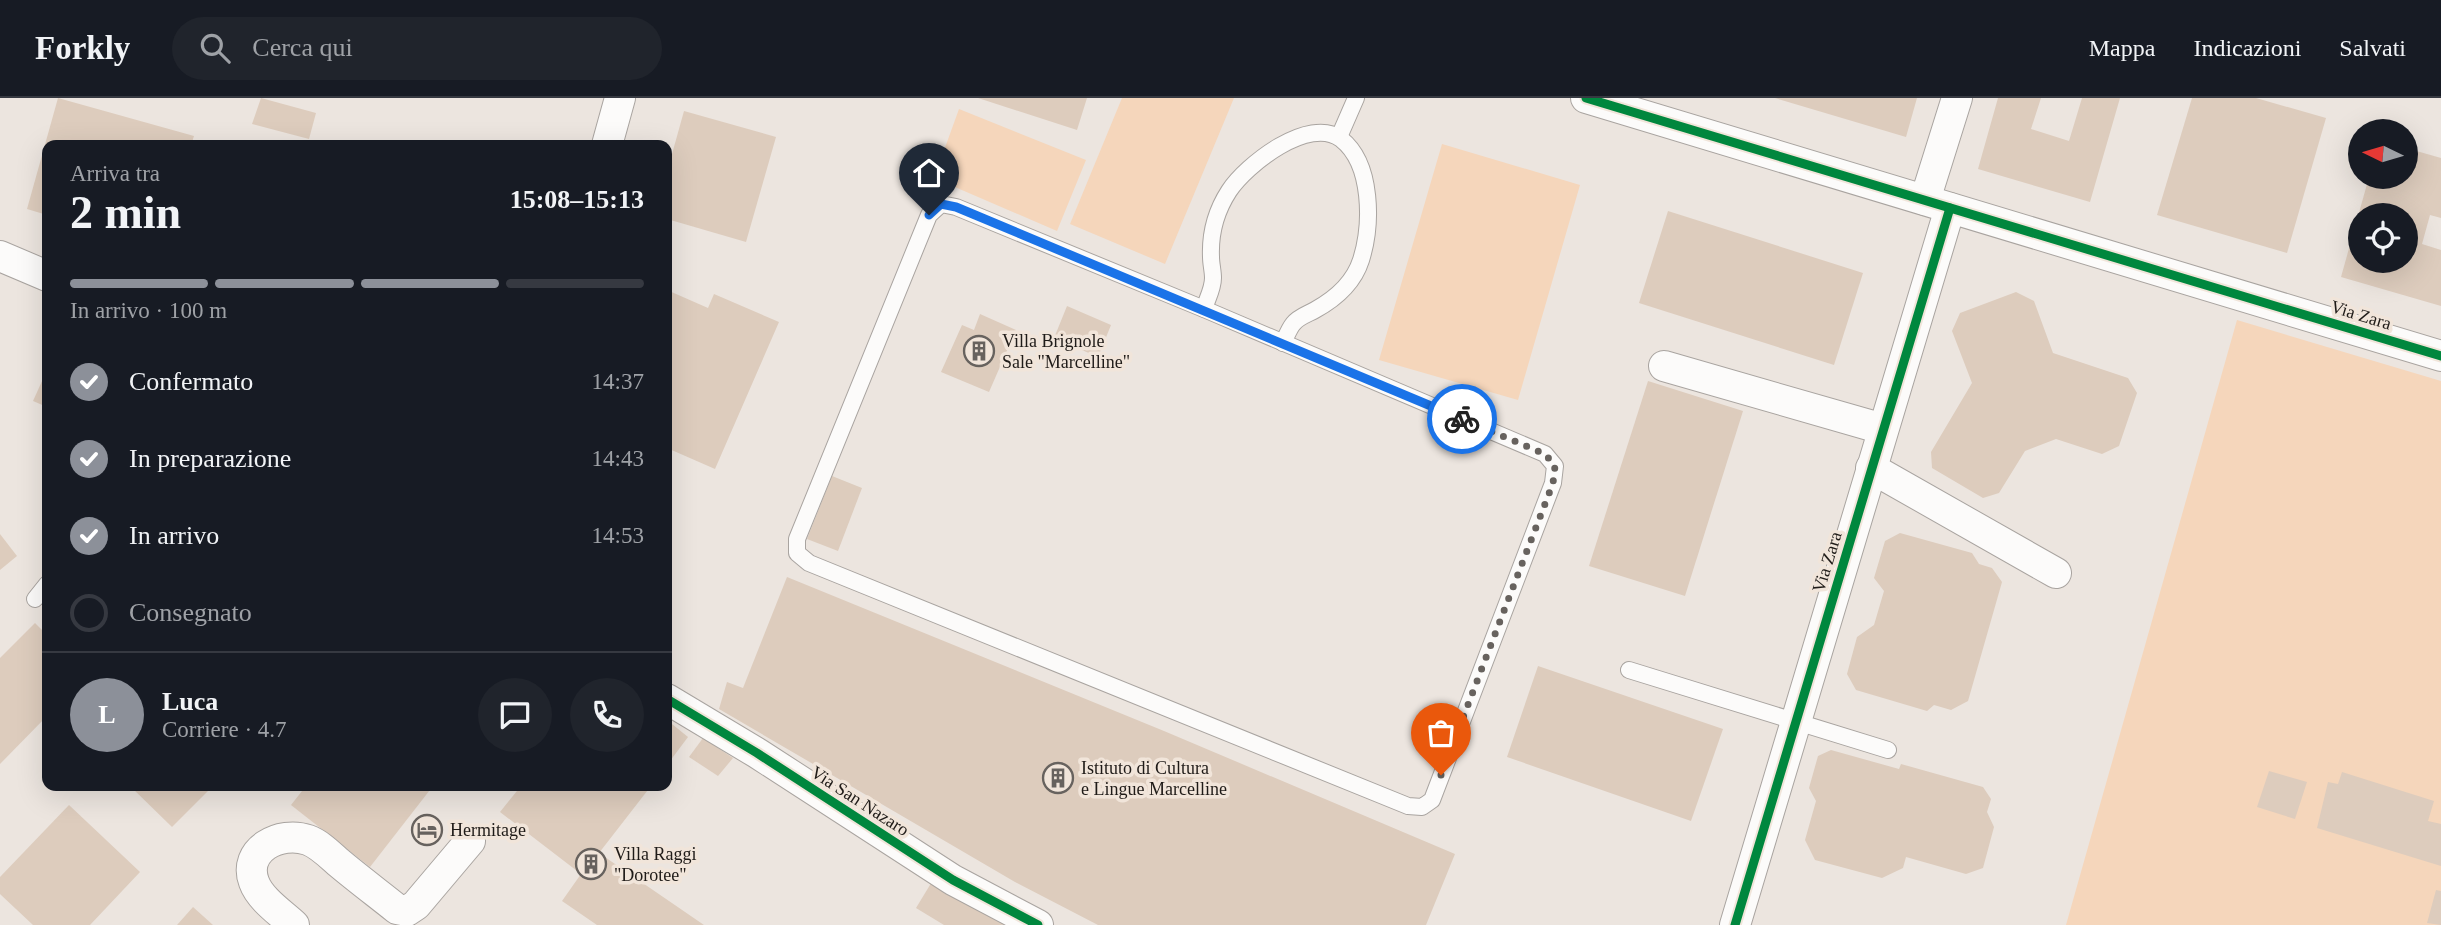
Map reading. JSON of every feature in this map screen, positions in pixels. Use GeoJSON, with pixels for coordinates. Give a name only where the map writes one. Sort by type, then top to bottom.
{"type":"FeatureCollection","features":[{"type":"Feature","properties":{"kind":"street"},"geometry":{"type":"LineString","coordinates":[[608,140],[620,98]]}},
{"type":"Feature","properties":{"kind":"street","name":"Via Zara"},"geometry":{"type":"LineString","coordinates":[[1586,98],[2441,356]]}},
{"type":"Feature","properties":{"kind":"street"},"geometry":{"type":"LineString","coordinates":[[1937,204],[1957,98]]}},
{"type":"Feature","properties":{"kind":"street","name":"Via Zara"},"geometry":{"type":"LineString","coordinates":[[1735,925],[1883,429],[1937,204]]}},
{"type":"Feature","properties":{"kind":"street"},"geometry":{"type":"LineString","coordinates":[[0,256],[42,274]]}},
{"type":"Feature","properties":{"kind":"street"},"geometry":{"type":"LineString","coordinates":[[1664,366],[1883,429]]}},
{"type":"Feature","properties":{"kind":"street"},"geometry":{"type":"LineString","coordinates":[[1871,468],[2056,573]]}},
{"type":"Feature","properties":{"kind":"street","name":"Via San Nazaro"},"geometry":{"type":"LineString","coordinates":[[672,702],[757,753],[953,880],[1038,925]]}},
{"type":"Feature","properties":{"kind":"street"},"geometry":{"type":"LineString","coordinates":[[294,925],[258,890],[253,880],[252,869],[257,856],[265,845],[276,839],[288,836],[312,841],[397,909],[407,911],[416,905],[470,841]]}},
{"type":"Feature","properties":{"kind":"lane"},"geometry":{"type":"LineString","coordinates":[[1339,137],[1356,98]]}},
{"type":"Feature","properties":{"kind":"lane"},"geometry":{"type":"LineString","coordinates":[[1203,309],[1213,277],[1210,260],[1214,225],[1224,200],[1237,180],[1262,157],[1290,140],[1321,134],[1339,137],[1358,162],[1364,183],[1366,234],[1360,263],[1344,289],[1292,324],[1283,343]]}},
{"type":"Feature","properties":{"kind":"lane"},"geometry":{"type":"LineString","coordinates":[[941,204],[956,207],[1283,343],[1545,454],[1555,466],[1553,483],[1432,800],[1422,807],[1408,806],[809,563],[797,553],[797,539],[924,227],[929,215],[941,204]]}},
{"type":"Feature","properties":{"kind":"lane"},"geometry":{"type":"LineString","coordinates":[[35,599],[42,590]]}},
{"type":"Feature","properties":{"kind":"lane"},"geometry":{"type":"LineString","coordinates":[[1629,670],[1888,750]]}},
{"type":"Feature","properties":{"kind":"shaded area"},"geometry":{"type":"Polygon","coordinates":[[[1122,98],[1234,98],[1165,264],[1070,224],[1122,98]]]}},
{"type":"Feature","properties":{"kind":"shaded area"},"geometry":{"type":"Polygon","coordinates":[[[959,109],[1086,160],[1057,231],[934,178],[959,109]]]}},
{"type":"Feature","properties":{"kind":"shaded area"},"geometry":{"type":"Polygon","coordinates":[[[1442,144],[1580,185],[1518,400],[1379,360],[1442,144]]]}},
{"type":"Feature","properties":{"kind":"shaded area"},"geometry":{"type":"Polygon","coordinates":[[[2237,320],[2441,381],[2441,925],[2066,925],[2237,320]]]}},
{"type":"Feature","properties":{"kind":"building"},"geometry":{"type":"Polygon","coordinates":[[[58,98],[194,136],[193,140],[46,140],[58,98]]]}},
{"type":"Feature","properties":{"kind":"building"},"geometry":{"type":"Polygon","coordinates":[[[261,98],[316,113],[309,139],[252,124],[261,98]]]}},
{"type":"Feature","properties":{"kind":"building"},"geometry":{"type":"Polygon","coordinates":[[[978,98],[1087,98],[1077,130],[978,98]]]}},
{"type":"Feature","properties":{"kind":"building"},"geometry":{"type":"Polygon","coordinates":[[[1775,98],[1917,98],[1906,137],[1775,98]]]}},
{"type":"Feature","properties":{"kind":"building"},"geometry":{"type":"Polygon","coordinates":[[[1998,98],[2041,98],[2031,129],[2069,141],[2082,98],[2120,98],[2090,202],[1978,169],[1998,98]]]}},
{"type":"Feature","properties":{"kind":"building"},"geometry":{"type":"Polygon","coordinates":[[[2192,98],[2256,98],[2326,118],[2287,253],[2157,215],[2192,98]]]}},
{"type":"Feature","properties":{"kind":"building"},"geometry":{"type":"Polygon","coordinates":[[[684,111],[776,137],[746,242],[672,220],[672,154],[684,111]]]}},
{"type":"Feature","properties":{"kind":"building"},"geometry":{"type":"Polygon","coordinates":[[[2418,151],[2441,158],[2441,218],[2430,215],[2422,244],[2441,250],[2441,306],[2341,277],[2348,252],[2348,273],[2418,273],[2418,203],[2362,203],[2366,189],[2418,189],[2418,151]]]}},
{"type":"Feature","properties":{"kind":"building"},"geometry":{"type":"Polygon","coordinates":[[[42,155],[42,214],[27,209],[42,155]]]}},
{"type":"Feature","properties":{"kind":"building"},"geometry":{"type":"Polygon","coordinates":[[[1668,211],[1863,273],[1834,365],[1639,303],[1668,211]]]}},
{"type":"Feature","properties":{"kind":"building"},"geometry":{"type":"Polygon","coordinates":[[[672,292],[708,308],[714,294],[779,322],[715,469],[672,450],[672,292]]]}},
{"type":"Feature","properties":{"kind":"building"},"geometry":{"type":"Polygon","coordinates":[[[2016,292],[2034,301],[2053,353],[2128,378],[2137,393],[2119,446],[2102,454],[2056,439],[2025,451],[1999,493],[1983,498],[1932,468],[1931,452],[1972,383],[1952,331],[1960,313],[2016,292]]]}},
{"type":"Feature","properties":{"kind":"building"},"geometry":{"type":"Polygon","coordinates":[[[1067,306],[1111,325],[1098,357],[1054,338],[1067,306]]]}},
{"type":"Feature","properties":{"kind":"building","name":"Villa Brignole Sale \"Marcelline\""},"geometry":{"type":"Polygon","coordinates":[[[980,314],[1016,330],[989,392],[941,372],[962,325],[974,330],[980,314]]]}},
{"type":"Feature","properties":{"kind":"building"},"geometry":{"type":"Polygon","coordinates":[[[42,381],[42,405],[33,401],[42,381]]]}},
{"type":"Feature","properties":{"kind":"building"},"geometry":{"type":"Polygon","coordinates":[[[1648,381],[1743,411],[1685,596],[1589,566],[1648,381]]]}},
{"type":"Feature","properties":{"kind":"building"},"geometry":{"type":"Polygon","coordinates":[[[832,476],[862,488],[838,551],[807,539],[832,476]]]}},
{"type":"Feature","properties":{"kind":"building"},"geometry":{"type":"Polygon","coordinates":[[[1900,533],[1972,553],[1979,564],[1992,568],[2002,582],[1968,701],[1951,710],[1934,705],[1927,711],[1856,690],[1847,674],[1857,637],[1874,625],[1884,591],[1874,578],[1885,541],[1900,533]]]}},
{"type":"Feature","properties":{"kind":"building"},"geometry":{"type":"Polygon","coordinates":[[[0,534],[17,556],[0,570],[0,534]]]}},
{"type":"Feature","properties":{"kind":"building","name":"Istituto di Cultura e Lingue Marcelline"},"geometry":{"type":"Polygon","coordinates":[[[787,577],[1164,731],[1455,854],[1426,925],[1098,925],[1015,882],[719,709],[727,682],[743,688],[787,577]]]}},
{"type":"Feature","properties":{"kind":"building"},"geometry":{"type":"Polygon","coordinates":[[[35,623],[42,630],[42,721],[0,764],[0,658],[35,623]]]}},
{"type":"Feature","properties":{"kind":"building"},"geometry":{"type":"Polygon","coordinates":[[[1538,666],[1723,729],[1691,821],[1507,757],[1538,666]]]}},
{"type":"Feature","properties":{"kind":"building"},"geometry":{"type":"Polygon","coordinates":[[[672,724],[688,737],[672,758],[672,724]]]}},
{"type":"Feature","properties":{"kind":"building"},"geometry":{"type":"Polygon","coordinates":[[[703,738],[733,758],[718,776],[689,757],[703,738]]]}},
{"type":"Feature","properties":{"kind":"building"},"geometry":{"type":"Polygon","coordinates":[[[1831,750],[1899,769],[1901,764],[1983,787],[1991,799],[1987,812],[1994,827],[1983,868],[1966,874],[1906,857],[1903,868],[1882,878],[1815,860],[1805,840],[1816,801],[1809,788],[1818,756],[1831,750]]]}},
{"type":"Feature","properties":{"kind":"building"},"geometry":{"type":"Polygon","coordinates":[[[2269,771],[2307,782],[2295,819],[2257,807],[2269,771]]]}},
{"type":"Feature","properties":{"kind":"building"},"geometry":{"type":"Polygon","coordinates":[[[2342,772],[2434,801],[2428,821],[2441,824],[2441,866],[2317,828],[2328,782],[2338,784],[2342,772]]]}},
{"type":"Feature","properties":{"kind":"building"},"geometry":{"type":"Polygon","coordinates":[[[135,791],[208,791],[172,827],[135,791]]]}},
{"type":"Feature","properties":{"kind":"building"},"geometry":{"type":"Polygon","coordinates":[[[302,791],[429,791],[370,867],[291,805],[302,791]]]}},
{"type":"Feature","properties":{"kind":"building","name":"Villa Raggi \"Dorotee\""},"geometry":{"type":"Polygon","coordinates":[[[517,791],[647,791],[599,853],[704,925],[597,925],[562,901],[581,874],[500,812],[517,791]]]}},
{"type":"Feature","properties":{"kind":"building"},"geometry":{"type":"Polygon","coordinates":[[[69,805],[140,872],[90,925],[33,925],[0,894],[0,877],[69,805]]]}},
{"type":"Feature","properties":{"kind":"building"},"geometry":{"type":"Polygon","coordinates":[[[933,880],[1008,925],[944,925],[916,908],[933,880]]]}},
{"type":"Feature","properties":{"kind":"building"},"geometry":{"type":"Polygon","coordinates":[[[2436,890],[2441,891],[2441,925],[2427,923],[2436,890]]]}},
{"type":"Feature","properties":{"kind":"building"},"geometry":{"type":"Polygon","coordinates":[[[193,907],[213,925],[177,925],[193,907]]]}},
{"type":"Feature","properties":{"kind":"cycle path"},"geometry":{"type":"LineString","coordinates":[[1586,98],[2441,356]]}},
{"type":"Feature","properties":{"kind":"cycle path"},"geometry":{"type":"LineString","coordinates":[[1735,925],[1950,208]]}},
{"type":"Feature","properties":{"kind":"cycle path"},"geometry":{"type":"LineString","coordinates":[[672,702],[757,753],[953,880],[1038,925]]}},
{"type":"Feature","properties":{"kind":"way so far"},"geometry":{"type":"LineString","coordinates":[[1441,775],[1553,483],[1555,466],[1545,454],[1462,419]]}},
{"type":"Feature","properties":{"kind":"place","name":"Villa Brignole Sale \"Marcelline\""},"geometry":{"type":"Point","coordinates":[979,351]}},
{"type":"Feature","properties":{"kind":"place","name":"Istituto di Cultura e Lingue Marcelline"},"geometry":{"type":"Point","coordinates":[1058,778]}},
{"type":"Feature","properties":{"kind":"place","name":"Hermitage"},"geometry":{"type":"Point","coordinates":[427,830]}},
{"type":"Feature","properties":{"kind":"place","name":"Villa Raggi \"Dorotee\""},"geometry":{"type":"Point","coordinates":[591,864]}},
{"type":"Feature","properties":{"kind":"route"},"geometry":{"type":"LineString","coordinates":[[929,215],[941,204],[956,207],[1462,419]]}}]}
